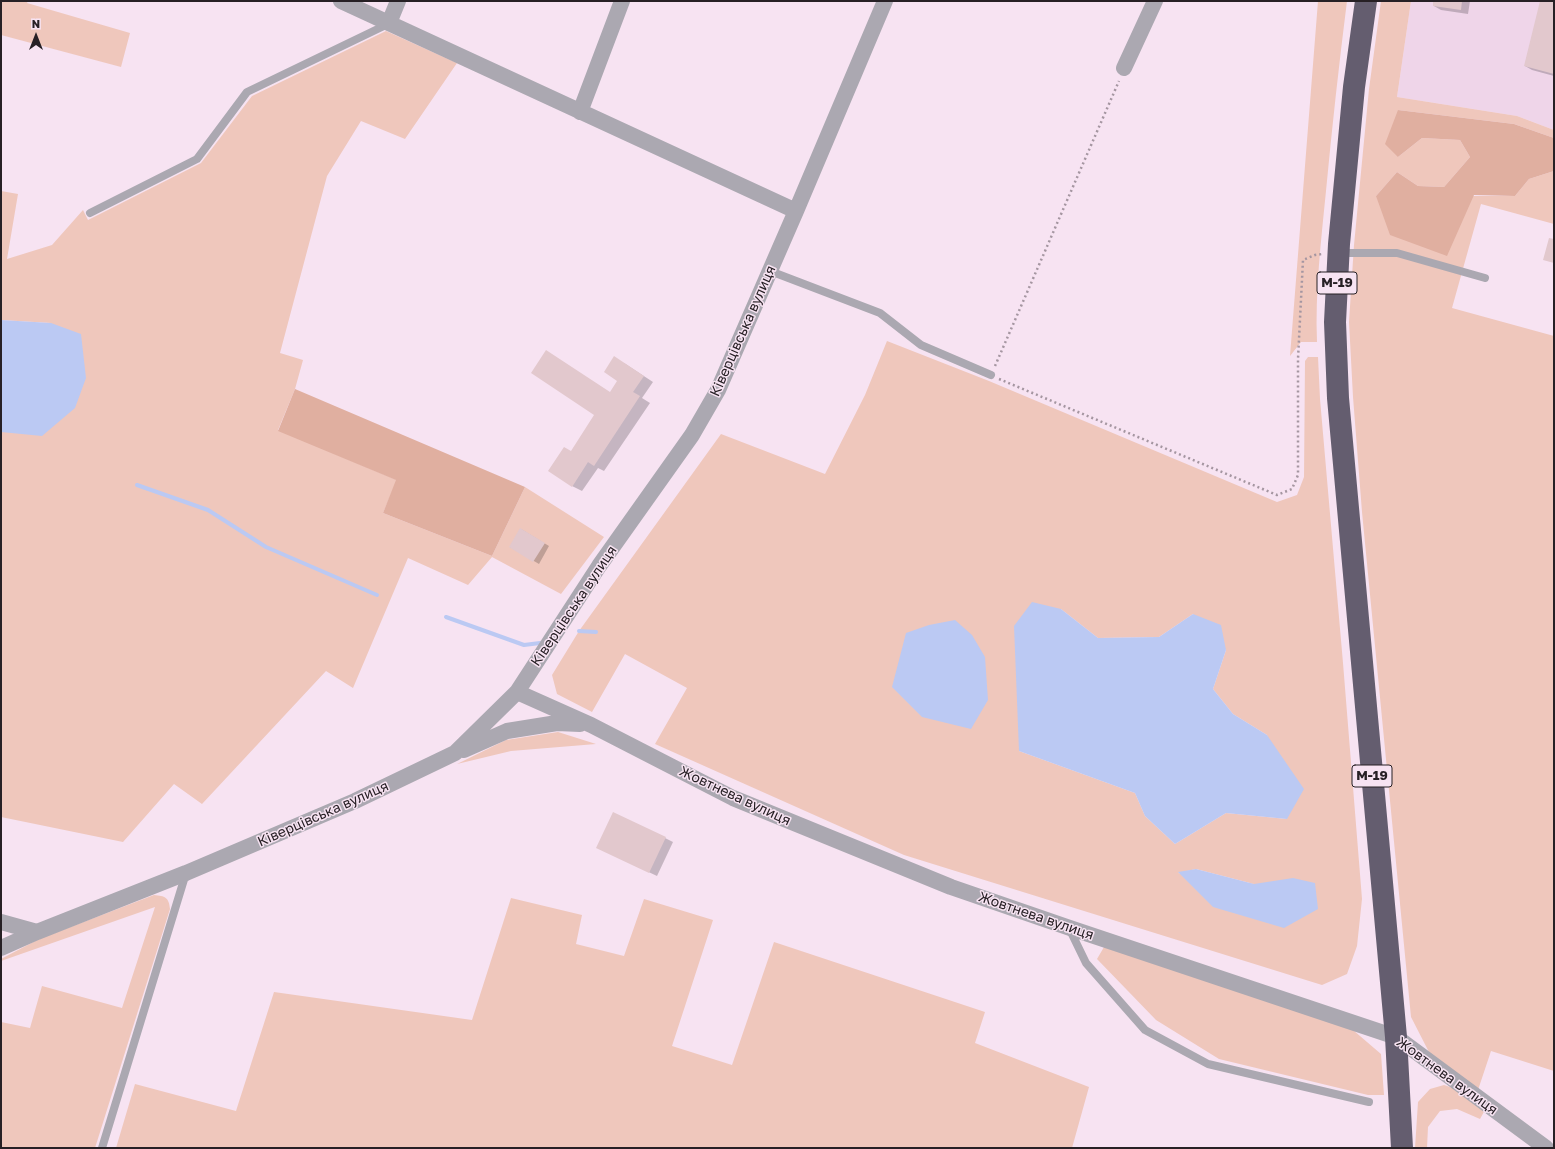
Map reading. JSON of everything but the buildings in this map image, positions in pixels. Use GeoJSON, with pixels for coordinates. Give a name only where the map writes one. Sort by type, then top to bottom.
{"type":"FeatureCollection","features":[{"type":"Feature","properties":{"kind":"highway","name":"М-19"},"geometry":{"type":"LineString","coordinates":[[1366,1],[1354,87],[1338,253],[1335,322],[1338,398],[1396,1037],[1402,1148]]}},
{"type":"Feature","properties":{"kind":"street"},"geometry":{"type":"LineString","coordinates":[[341,1],[796,211]]}},
{"type":"Feature","properties":{"kind":"street"},"geometry":{"type":"LineString","coordinates":[[389,23],[398,1]]}},
{"type":"Feature","properties":{"kind":"street"},"geometry":{"type":"LineString","coordinates":[[580,112],[622,1]]}},
{"type":"Feature","properties":{"kind":"street","name":"Ківерцівська вулиця"},"geometry":{"type":"LineString","coordinates":[[1,948],[37,932],[186,873],[355,802],[455,753],[517,692],[599,566],[692,435],[718,390],[770,272],[885,1]]}},
{"type":"Feature","properties":{"kind":"street"},"geometry":{"type":"LineString","coordinates":[[1124,68],[1155,1]]}},
{"type":"Feature","properties":{"kind":"street","name":"Жовтнева вулиця"},"geometry":{"type":"LineString","coordinates":[[517,692],[591,726],[733,798],[951,887],[1396,1037],[1546,1148]]}},
{"type":"Feature","properties":{"kind":"street"},"geometry":{"type":"LineString","coordinates":[[455,753],[507,731],[556,722],[591,726]]}},
{"type":"Feature","properties":{"kind":"street"},"geometry":{"type":"LineString","coordinates":[[1,922],[37,932]]}},
{"type":"Feature","properties":{"kind":"lane"},"geometry":{"type":"LineString","coordinates":[[90,213],[197,159],[248,92],[389,23]]}},
{"type":"Feature","properties":{"kind":"lane"},"geometry":{"type":"LineString","coordinates":[[1338,253],[1397,253],[1486,278]]}},
{"type":"Feature","properties":{"kind":"lane"},"geometry":{"type":"LineString","coordinates":[[770,272],[880,314],[921,345],[991,375]]}},
{"type":"Feature","properties":{"kind":"lane"},"geometry":{"type":"LineString","coordinates":[[102,1148],[186,873]]}},
{"type":"Feature","properties":{"kind":"lane"},"geometry":{"type":"LineString","coordinates":[[1070,928],[1086,963],[1145,1030],[1208,1064],[1369,1102]]}},
{"type":"Feature","properties":{"kind":"path"},"geometry":{"type":"LineString","coordinates":[[1124,68],[991,375],[1277,495],[1292,489],[1298,475],[1298,359],[1303,260],[1315,255],[1338,253]]}},
{"type":"Feature","properties":{"kind":"shaded area"},"geometry":{"type":"Polygon","coordinates":[[[1,1],[28,1],[27,3],[130,33],[121,67],[1,35],[1,1]]]}},
{"type":"Feature","properties":{"kind":"shaded area"},"geometry":{"type":"Polygon","coordinates":[[[1318,1],[1347,1],[1320,248],[1317,304],[1317,342],[1301,342],[1290,356],[1318,1]]]}},
{"type":"Feature","properties":{"kind":"shaded area"},"geometry":{"type":"Polygon","coordinates":[[[1381,1],[1411,1],[1397,97],[1517,116],[1554,130],[1554,138],[1514,124],[1398,110],[1398,157],[1422,138],[1460,140],[1470,157],[1444,187],[1418,186],[1397,172],[1376,196],[1515,196],[1529,179],[1554,171],[1554,224],[1481,204],[1452,308],[1554,336],[1554,1071],[1491,1051],[1478,1090],[1431,1056],[1411,1017],[1362,512],[1349,322],[1354,245],[1369,89],[1381,1]]]}},
{"type":"Feature","properties":{"kind":"shaded area"},"geometry":{"type":"Polygon","coordinates":[[[1411,1],[1554,1],[1554,130],[1517,116],[1397,97],[1411,1]]]}},
{"type":"Feature","properties":{"kind":"shaded area"},"geometry":{"type":"Polygon","coordinates":[[[386,31],[457,63],[405,139],[361,121],[327,176],[280,353],[303,360],[295,389],[278,430],[397,480],[383,513],[492,556],[525,487],[604,537],[561,594],[492,557],[468,585],[408,558],[353,688],[326,671],[202,804],[174,784],[123,842],[1,817],[1,432],[4,432],[51,323],[1,320],[1,191],[18,194],[7,259],[52,245],[83,210],[88,220],[201,163],[252,96],[386,31]]]}},
{"type":"Feature","properties":{"kind":"shaded area"},"geometry":{"type":"Polygon","coordinates":[[[1398,110],[1514,124],[1554,138],[1554,171],[1529,179],[1515,196],[1474,195],[1447,256],[1390,235],[1376,196],[1397,172],[1418,186],[1444,187],[1470,157],[1460,140],[1422,138],[1398,157],[1385,144],[1398,110]]]}},
{"type":"Feature","properties":{"kind":"shaded area"},"geometry":{"type":"Polygon","coordinates":[[[887,341],[989,381],[1277,502],[1297,495],[1304,477],[1305,361],[1308,357],[1318,357],[1320,399],[1362,899],[1357,946],[1347,974],[1322,985],[904,855],[655,744],[687,688],[625,654],[592,712],[557,694],[552,675],[579,631],[721,434],[825,474],[865,395],[887,341]],[[1061,609],[1019,751],[1135,793],[1145,816],[1175,844],[1226,813],[1287,819],[1267,735],[1233,714],[1213,689],[1226,650],[1193,614],[1159,637],[1098,638],[1061,609]],[[1196,869],[1178,873],[1254,884],[1196,869]]]}},
{"type":"Feature","properties":{"kind":"shaded area"},"geometry":{"type":"Polygon","coordinates":[[[295,389],[525,487],[492,556],[383,513],[396,480],[278,431],[295,389]]]}},
{"type":"Feature","properties":{"kind":"shaded area"},"geometry":{"type":"Polygon","coordinates":[[[558,732],[596,744],[511,751],[457,764],[506,740],[558,732]]]}},
{"type":"Feature","properties":{"kind":"shaded area"},"geometry":{"type":"Polygon","coordinates":[[[154,895],[166,898],[169,902],[170,909],[95,1148],[1,1148],[1,1022],[30,1028],[42,986],[122,1008],[155,907],[1,961],[1,959],[39,939],[154,895]]]}},
{"type":"Feature","properties":{"kind":"shaded area"},"geometry":{"type":"Polygon","coordinates":[[[511,898],[582,915],[576,944],[624,956],[644,899],[713,920],[672,1046],[732,1065],[774,942],[985,1012],[975,1043],[1089,1087],[1072,1148],[116,1148],[135,1084],[236,1111],[274,992],[472,1020],[511,898]]]}},
{"type":"Feature","properties":{"kind":"shaded area"},"geometry":{"type":"Polygon","coordinates":[[[1104,947],[1353,1030],[1381,1054],[1384,1095],[1368,1095],[1219,1059],[1156,1020],[1097,959],[1104,947]]]}},
{"type":"Feature","properties":{"kind":"shaded area"},"geometry":{"type":"Polygon","coordinates":[[[1444,1085],[1459,1090],[1485,1110],[1480,1119],[1457,1109],[1440,1111],[1428,1127],[1427,1148],[1415,1148],[1418,1102],[1430,1089],[1444,1085]]]}},
{"type":"Feature","properties":{"kind":"water"},"geometry":{"type":"Polygon","coordinates":[[[1,320],[51,323],[81,334],[86,378],[75,408],[42,436],[1,432],[1,320]]]}},
{"type":"Feature","properties":{"kind":"water"},"geometry":{"type":"Polygon","coordinates":[[[1032,602],[1061,609],[1098,638],[1159,637],[1193,614],[1221,625],[1226,650],[1213,689],[1233,714],[1267,735],[1304,789],[1287,819],[1226,813],[1175,844],[1145,816],[1135,793],[1019,751],[1014,626],[1032,602]]]}},
{"type":"Feature","properties":{"kind":"water"},"geometry":{"type":"Polygon","coordinates":[[[955,620],[972,635],[985,657],[988,700],[971,729],[922,717],[892,687],[906,633],[929,625],[955,620]]]}},
{"type":"Feature","properties":{"kind":"water"},"geometry":{"type":"Polygon","coordinates":[[[1196,869],[1254,884],[1293,878],[1315,883],[1318,909],[1284,928],[1213,907],[1178,872],[1196,869]]]}},
{"type":"Feature","properties":{"kind":"waterway"},"geometry":{"type":"LineString","coordinates":[[137,485],[208,510],[266,547],[377,595]]}},
{"type":"Feature","properties":{"kind":"waterway"},"geometry":{"type":"LineString","coordinates":[[446,617],[524,645],[540,643]]}},
{"type":"Feature","properties":{"kind":"waterway"},"geometry":{"type":"LineString","coordinates":[[579,631],[596,632]]}}]}
